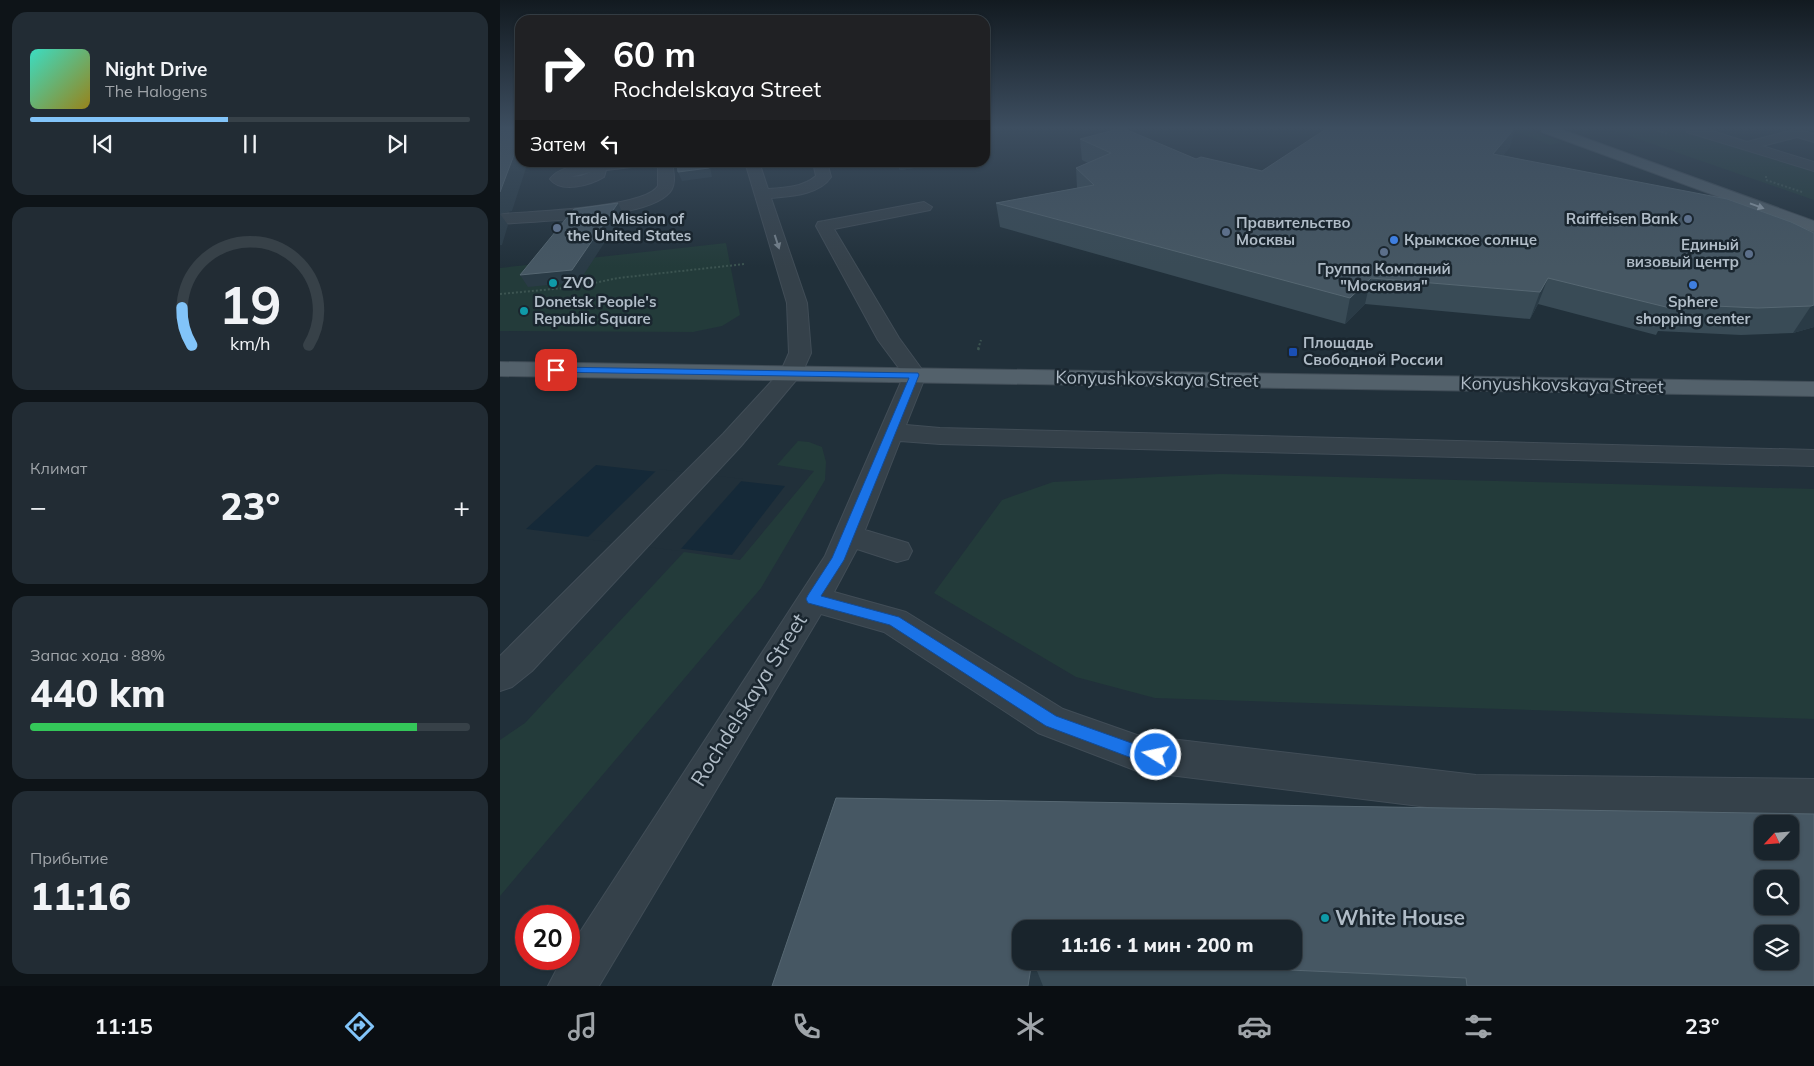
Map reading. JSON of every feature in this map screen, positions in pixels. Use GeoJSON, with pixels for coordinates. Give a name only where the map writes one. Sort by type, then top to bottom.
{"type":"FeatureCollection","features":[{"type":"Feature","properties":{"kind":"main road"},"geometry":{"type":"LineString","coordinates":[[1672,175],[1814,227]]}},
{"type":"Feature","properties":{"kind":"main road","name":"Konyushkovskaya Street"},"geometry":{"type":"LineString","coordinates":[[500,369],[1814,389]]}},
{"type":"Feature","properties":{"kind":"street"},"geometry":{"type":"LineString","coordinates":[[500,219],[612,208],[653,199],[662,192],[666,184],[666,175]]}},
{"type":"Feature","properties":{"kind":"street"},"geometry":{"type":"LineString","coordinates":[[500,676],[520,661],[732,440],[791,374],[800,352],[800,326],[797,303],[756,175]]}},
{"type":"Feature","properties":{"kind":"street"},"geometry":{"type":"LineString","coordinates":[[762,196],[820,182],[824,175]]}},
{"type":"Feature","properties":{"kind":"street"},"geometry":{"type":"LineString","coordinates":[[915,375],[889,340],[824,227],[827,224],[924,207]]}},
{"type":"Feature","properties":{"kind":"street","name":"Rochdelskaya Street"},"geometry":{"type":"LineString","coordinates":[[572,986],[843,548],[915,375]]}},
{"type":"Feature","properties":{"kind":"street"},"geometry":{"type":"LineString","coordinates":[[892,432],[940,436],[1814,458]]}},
{"type":"Feature","properties":{"kind":"street"},"geometry":{"type":"LineString","coordinates":[[843,548],[897,551]]}},
{"type":"Feature","properties":{"kind":"street"},"geometry":{"type":"LineString","coordinates":[[812,599],[894,620],[1051,721],[1137,752],[1476,794],[1814,800]]}},
{"type":"Feature","properties":{"kind":"path"},"geometry":{"type":"LineString","coordinates":[[500,294],[575,287],[618,278],[745,264]]}},
{"type":"Feature","properties":{"kind":"green space"},"geometry":{"type":"Polygon","coordinates":[[[1742,175],[1814,175],[1814,200],[1742,175]]]}},
{"type":"Feature","properties":{"kind":"green space"},"geometry":{"type":"Polygon","coordinates":[[[726,243],[740,315],[722,326],[693,332],[500,331],[500,268],[726,243]]]}},
{"type":"Feature","properties":{"kind":"green space"},"geometry":{"type":"Polygon","coordinates":[[[798,441],[809,442],[822,447],[826,462],[825,480],[761,588],[500,896],[500,740],[525,723],[684,552],[740,560],[814,471],[777,465],[798,441]]]}},
{"type":"Feature","properties":{"kind":"green space"},"geometry":{"type":"Polygon","coordinates":[[[1220,474],[1814,489],[1814,719],[1155,698],[1076,677],[934,593],[1002,500],[1053,482],[1220,474]]]}},
{"type":"Feature","properties":{"kind":"water"},"geometry":{"type":"Polygon","coordinates":[[[596,465],[785,486],[732,555],[526,529],[596,465]]]}},
{"type":"Feature","properties":{"kind":"pier"},"geometry":{"type":"Polygon","coordinates":[[[658,469],[743,479],[679,551],[586,539],[658,469]]]}},
{"type":"Feature","properties":{"kind":"building"},"geometry":{"type":"Polygon","coordinates":[[[500,175],[506,175],[500,192],[500,175]]]}},
{"type":"Feature","properties":{"kind":"building"},"geometry":{"type":"Polygon","coordinates":[[[1083,175],[1602,175],[1727,199],[1791,222],[1814,233],[1814,305],[1758,308],[1672,304],[1670,308],[1548,278],[1540,292],[1371,278],[1350,298],[996,203],[1094,185],[1083,175]]]}},
{"type":"Feature","properties":{"kind":"building"},"geometry":{"type":"Polygon","coordinates":[[[618,203],[572,270],[520,275],[574,209],[618,203]]]}},
{"type":"Feature","properties":{"kind":"building","name":"White House"},"geometry":{"type":"Polygon","coordinates":[[[836,798],[1814,814],[1814,986],[1467,986],[1466,978],[1290,970],[1302,970],[1302,920],[1012,920],[1012,970],[1031,970],[1028,986],[772,986],[836,798]]]}},
{"type":"Feature","properties":{"kind":"place","name":"Raiffeisen Bank"},"geometry":{"type":"Point","coordinates":[1688,219]}},
{"type":"Feature","properties":{"kind":"place","name":"Trade Mission of the United States"},"geometry":{"type":"Point","coordinates":[557,228]}},
{"type":"Feature","properties":{"kind":"place","name":"Правительство Москвы"},"geometry":{"type":"Point","coordinates":[1226,232]}},
{"type":"Feature","properties":{"kind":"place","name":"Крымское солнце"},"geometry":{"type":"Point","coordinates":[1394,240]}},
{"type":"Feature","properties":{"kind":"place","name":"Группа Компаний \"Московия\""},"geometry":{"type":"Point","coordinates":[1384,252]}},
{"type":"Feature","properties":{"kind":"place","name":"Единый визовый центр"},"geometry":{"type":"Point","coordinates":[1749,254]}},
{"type":"Feature","properties":{"kind":"place","name":"ZVO"},"geometry":{"type":"Point","coordinates":[553,283]}},
{"type":"Feature","properties":{"kind":"place","name":"Sphere shopping center"},"geometry":{"type":"Point","coordinates":[1693,285]}},
{"type":"Feature","properties":{"kind":"place","name":"Donetsk People's Republic Square"},"geometry":{"type":"Point","coordinates":[524,311]}},
{"type":"Feature","properties":{"kind":"place","name":"Площадь Свободной России"},"geometry":{"type":"Point","coordinates":[1293,352]}},
{"type":"Feature","properties":{"kind":"place","name":"White House"},"geometry":{"type":"Point","coordinates":[1325,918]}},
{"type":"Feature","properties":{"kind":"route"},"geometry":{"type":"LineString","coordinates":[[556,370],[915,375],[838,560],[812,599],[894,620],[1051,721],[1137,752],[1156,755]]}}]}
